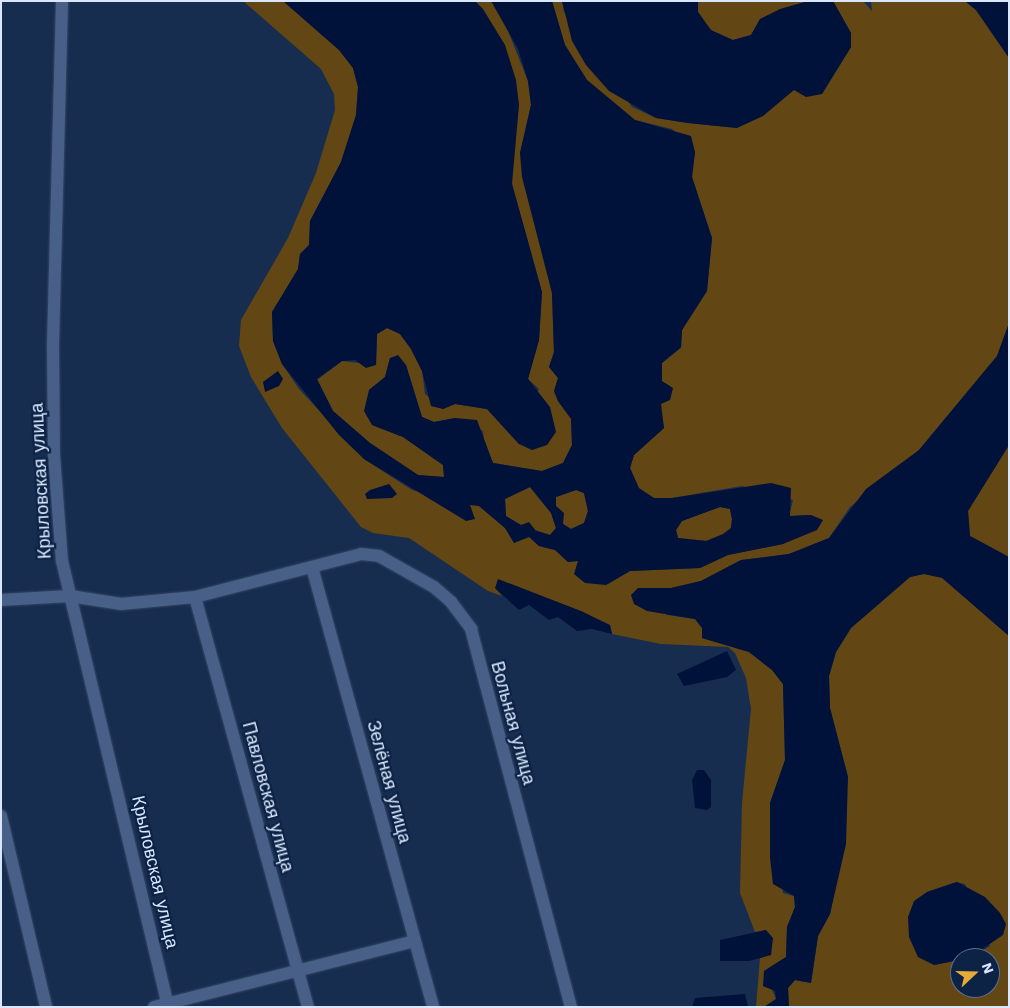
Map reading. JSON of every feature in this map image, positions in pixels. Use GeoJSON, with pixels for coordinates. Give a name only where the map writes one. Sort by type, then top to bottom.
{"type":"FeatureCollection","features":[{"type":"Feature","properties":{"kind":"street","name":"Крыловская улица"},"geometry":{"type":"LineString","coordinates":[[62,1],[54,455],[62,561],[167,1005]]}},
{"type":"Feature","properties":{"kind":"street","name":"Вольная улица"},"geometry":{"type":"LineString","coordinates":[[1,600],[70,596],[121,604],[195,597],[361,554],[380,556],[434,587],[466,621],[571,1007]]}},
{"type":"Feature","properties":{"kind":"street","name":"Зелёная улица"},"geometry":{"type":"LineString","coordinates":[[312,566],[433,1007]]}},
{"type":"Feature","properties":{"kind":"street","name":"Павловская улица"},"geometry":{"type":"LineString","coordinates":[[195,597],[308,1007]]}},
{"type":"Feature","properties":{"kind":"street"},"geometry":{"type":"LineString","coordinates":[[1,816],[46,1007]]}},
{"type":"Feature","properties":{"kind":"street"},"geometry":{"type":"LineString","coordinates":[[154,1007],[415,941]]}},
{"type":"Feature","properties":{"kind":"shaded area"},"geometry":{"type":"Polygon","coordinates":[[[243,1],[283,1],[339,50],[353,68],[358,87],[356,115],[341,162],[310,221],[309,245],[300,254],[298,269],[272,312],[273,341],[282,364],[299,389],[364,459],[412,490],[479,506],[505,528],[514,543],[529,536],[539,546],[555,550],[568,562],[578,561],[606,585],[630,571],[700,568],[728,555],[783,544],[811,515],[789,516],[793,500],[742,486],[672,498],[654,498],[639,489],[630,468],[634,455],[664,428],[661,414],[662,363],[681,348],[682,330],[707,291],[712,238],[692,177],[695,152],[672,129],[635,120],[587,80],[565,45],[552,1],[562,1],[564,12],[632,107],[656,118],[688,123],[737,128],[794,90],[822,94],[851,47],[851,33],[833,1],[863,1],[872,11],[871,1],[965,1],[976,10],[1009,58],[1009,323],[997,356],[919,450],[850,507],[829,538],[789,554],[741,560],[701,581],[671,588],[638,588],[667,615],[695,619],[702,628],[702,638],[749,652],[772,670],[783,684],[785,760],[770,803],[783,893],[794,896],[795,907],[787,927],[786,957],[764,971],[776,999],[764,1007],[756,1007],[760,958],[771,954],[766,930],[755,932],[740,893],[742,803],[751,709],[746,678],[735,653],[728,647],[661,644],[612,634],[610,625],[495,588],[502,596],[488,591],[409,538],[373,533],[361,527],[282,428],[251,377],[239,346],[241,320],[288,238],[316,173],[335,110],[334,94],[321,69],[243,1]]]}},
{"type":"Feature","properties":{"kind":"shaded area"},"geometry":{"type":"Polygon","coordinates":[[[475,1],[491,1],[502,16],[528,81],[531,105],[520,153],[552,293],[554,352],[549,367],[558,378],[554,391],[558,401],[571,418],[572,445],[563,463],[542,471],[493,463],[485,448],[483,431],[455,418],[434,422],[422,417],[406,365],[390,358],[385,377],[369,390],[372,425],[403,437],[443,465],[444,477],[418,475],[370,443],[333,411],[317,380],[342,361],[376,365],[377,334],[387,328],[400,334],[411,349],[422,371],[425,394],[443,409],[455,404],[487,409],[519,444],[539,389],[528,379],[539,340],[542,292],[512,184],[505,45],[475,1]]]}},
{"type":"Feature","properties":{"kind":"shaded area"},"geometry":{"type":"Polygon","coordinates":[[[698,1],[808,1],[760,19],[751,35],[733,40],[711,31],[698,12],[698,1]]]}},
{"type":"Feature","properties":{"kind":"shaded area"},"geometry":{"type":"Polygon","coordinates":[[[1009,445],[1009,557],[970,536],[968,511],[1009,445]]]}},
{"type":"Feature","properties":{"kind":"shaded area"},"geometry":{"type":"Polygon","coordinates":[[[530,487],[551,513],[556,528],[550,535],[521,525],[506,516],[505,499],[530,487]]]}},
{"type":"Feature","properties":{"kind":"shaded area"},"geometry":{"type":"Polygon","coordinates":[[[576,490],[584,493],[588,511],[584,523],[571,529],[563,524],[556,506],[556,497],[576,490]]]}},
{"type":"Feature","properties":{"kind":"shaded area"},"geometry":{"type":"Polygon","coordinates":[[[720,507],[730,509],[732,519],[731,528],[723,535],[707,541],[678,538],[676,530],[682,521],[720,507]]]}},
{"type":"Feature","properties":{"kind":"shaded area"},"geometry":{"type":"Polygon","coordinates":[[[924,574],[942,577],[1009,636],[1009,1007],[789,1007],[788,988],[795,980],[811,983],[818,936],[830,914],[835,887],[848,777],[830,708],[829,676],[836,652],[851,628],[910,577],[924,574]],[[956,882],[927,892],[934,965],[950,962],[950,998],[1000,998],[1000,948],[986,948],[990,946],[965,884],[956,882]]]}},
{"type":"Feature","properties":{"kind":"water"},"geometry":{"type":"Polygon","coordinates":[[[283,1],[475,1],[483,9],[505,45],[516,80],[519,105],[512,184],[542,292],[539,340],[528,379],[550,407],[556,432],[547,445],[532,450],[519,444],[487,409],[455,404],[443,409],[431,406],[422,371],[411,349],[400,334],[387,328],[377,334],[376,365],[366,368],[355,360],[342,361],[317,379],[333,411],[370,443],[418,475],[444,477],[443,465],[403,437],[372,425],[364,411],[369,390],[385,377],[390,358],[398,355],[406,365],[422,417],[434,422],[455,418],[477,420],[493,463],[542,471],[563,463],[572,445],[571,419],[558,401],[554,391],[558,378],[549,367],[554,352],[552,293],[522,177],[520,153],[531,105],[528,81],[518,49],[491,1],[552,1],[565,45],[587,80],[635,120],[691,136],[695,152],[692,177],[712,238],[707,291],[682,330],[681,347],[662,363],[662,381],[673,388],[670,400],[661,404],[664,428],[634,455],[630,468],[639,488],[654,498],[672,498],[771,483],[791,488],[790,516],[811,515],[823,520],[817,530],[783,544],[728,555],[700,568],[630,571],[606,585],[585,583],[574,574],[578,561],[568,562],[555,550],[539,546],[529,537],[514,543],[505,528],[479,506],[470,505],[475,519],[466,521],[364,459],[339,435],[282,364],[273,341],[272,312],[298,269],[300,254],[309,245],[310,221],[341,162],[356,115],[358,87],[353,68],[339,50],[283,1]],[[530,487],[505,499],[506,516],[521,525],[529,522],[536,531],[550,535],[556,528],[551,513],[530,487]],[[576,490],[556,497],[556,506],[564,513],[563,524],[571,529],[584,523],[588,511],[584,493],[576,490]],[[720,507],[682,521],[676,530],[678,538],[706,541],[723,534],[731,528],[732,519],[730,509],[720,507]]]}},
{"type":"Feature","properties":{"kind":"water"},"geometry":{"type":"Polygon","coordinates":[[[562,1],[698,1],[698,12],[711,30],[733,40],[751,35],[760,19],[780,9],[808,1],[833,1],[851,33],[851,47],[822,94],[806,97],[794,90],[763,116],[737,128],[656,118],[609,91],[586,65],[572,41],[562,1]]]}},
{"type":"Feature","properties":{"kind":"water"},"geometry":{"type":"Polygon","coordinates":[[[965,1],[1009,1],[1009,58],[976,10],[965,1]]]}},
{"type":"Feature","properties":{"kind":"water"},"geometry":{"type":"Polygon","coordinates":[[[1009,323],[1009,445],[968,511],[970,536],[1009,557],[1009,636],[942,578],[924,574],[910,577],[851,628],[836,652],[829,676],[830,708],[848,777],[846,844],[830,914],[818,936],[811,983],[795,980],[788,988],[789,1007],[764,1007],[776,999],[775,991],[763,986],[764,971],[786,957],[787,927],[795,907],[794,896],[773,884],[770,858],[770,803],[785,760],[783,684],[772,670],[749,652],[702,638],[702,628],[695,619],[647,611],[634,604],[631,595],[638,588],[671,588],[701,581],[741,560],[789,554],[829,538],[866,489],[919,450],[997,356],[1009,323]]]}},
{"type":"Feature","properties":{"kind":"water"},"geometry":{"type":"Polygon","coordinates":[[[278,371],[283,379],[279,386],[265,392],[263,382],[278,371]]]}},
{"type":"Feature","properties":{"kind":"water"},"geometry":{"type":"Polygon","coordinates":[[[389,484],[397,494],[392,498],[367,499],[365,494],[370,490],[389,484]]]}},
{"type":"Feature","properties":{"kind":"water"},"geometry":{"type":"Polygon","coordinates":[[[498,579],[581,611],[610,625],[612,634],[592,629],[577,631],[558,617],[549,620],[529,605],[519,610],[495,588],[498,579]]]}},
{"type":"Feature","properties":{"kind":"water"},"geometry":{"type":"Polygon","coordinates":[[[727,651],[736,670],[727,677],[684,686],[677,674],[727,651]]]}},
{"type":"Feature","properties":{"kind":"water"},"geometry":{"type":"Polygon","coordinates":[[[697,770],[704,770],[711,780],[711,807],[707,810],[695,808],[692,780],[697,770]]]}},
{"type":"Feature","properties":{"kind":"water"},"geometry":{"type":"Polygon","coordinates":[[[957,882],[985,897],[1000,913],[1006,924],[1003,935],[984,948],[950,948],[950,962],[934,965],[918,957],[909,937],[908,917],[914,901],[927,892],[957,882]]]}},
{"type":"Feature","properties":{"kind":"water"},"geometry":{"type":"Polygon","coordinates":[[[766,930],[773,938],[771,955],[749,961],[720,961],[720,940],[766,930]]]}},
{"type":"Feature","properties":{"kind":"water"},"geometry":{"type":"Polygon","coordinates":[[[745,994],[748,1007],[692,1007],[695,998],[745,994]]]}}]}
